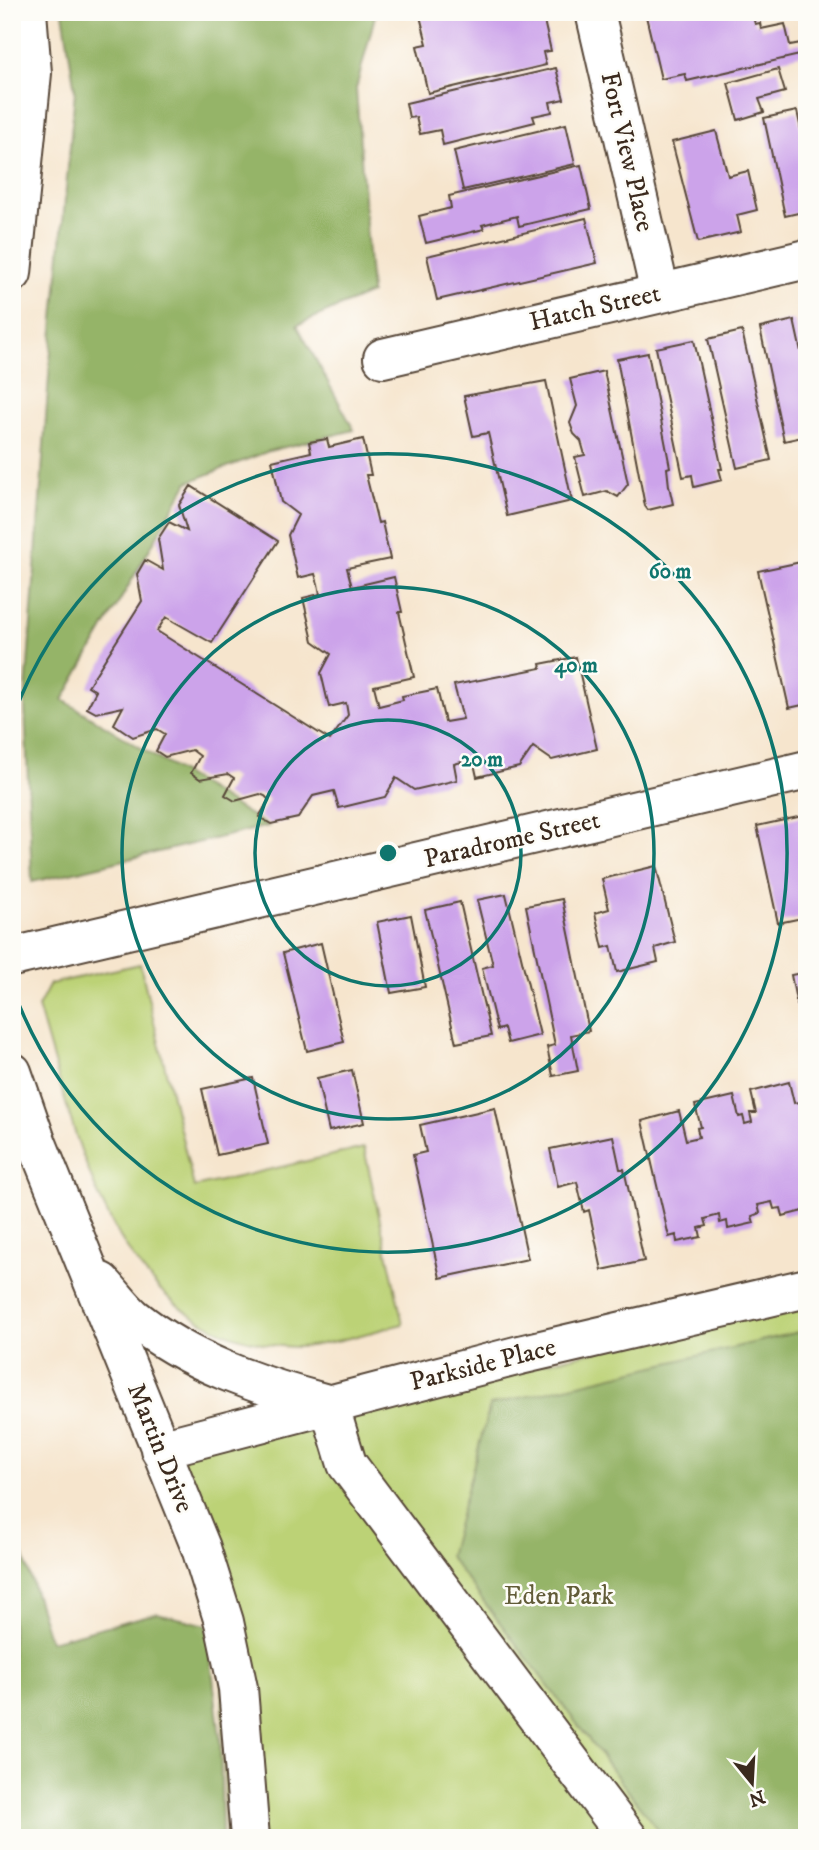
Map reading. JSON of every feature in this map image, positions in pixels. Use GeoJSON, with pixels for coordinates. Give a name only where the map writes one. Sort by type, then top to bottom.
{"type":"FeatureCollection","features":[{"type":"Feature","properties":{"kind":"street"},"geometry":{"type":"LineString","coordinates":[[12,273],[32,74],[27,12]]}},
{"type":"Feature","properties":{"kind":"street","name":"Fort View Place"},"geometry":{"type":"LineString","coordinates":[[595,12],[660,293]]}},
{"type":"Feature","properties":{"kind":"street","name":"Hatch Street"},"geometry":{"type":"LineString","coordinates":[[383,358],[807,259]]}},
{"type":"Feature","properties":{"kind":"street","name":"Paradrome Street"},"geometry":{"type":"LineString","coordinates":[[12,957],[807,771]]}},
{"type":"Feature","properties":{"kind":"street","name":"Martin Drive"},"geometry":{"type":"LineString","coordinates":[[12,1072],[36,1141],[201,1548],[224,1622],[238,1688],[250,1838]]}},
{"type":"Feature","properties":{"kind":"street"},"geometry":{"type":"LineString","coordinates":[[87,1265],[132,1317],[179,1348],[260,1386],[329,1404],[347,1464],[628,1838]]}},
{"type":"Feature","properties":{"kind":"street","name":"Parkside Place"},"geometry":{"type":"LineString","coordinates":[[160,1449],[520,1355],[807,1288]]}},
{"type":"Feature","properties":{"kind":"green space"},"geometry":{"type":"Polygon","coordinates":[[[63,12],[376,12],[356,89],[371,293],[297,325],[354,430],[269,451],[188,482],[63,700],[268,826],[32,882],[25,706],[50,362],[75,91],[63,12]]]}},
{"type":"Feature","properties":{"kind":"green space"},"geometry":{"type":"Polygon","coordinates":[[[140,964],[194,1187],[364,1148],[403,1324],[305,1347],[233,1336],[184,1310],[145,1272],[114,1226],[90,1174],[70,1118],[38,1007],[50,984],[140,964]]]}},
{"type":"Feature","properties":{"kind":"green space","name":"Eden Park"},"geometry":{"type":"Polygon","coordinates":[[[807,1304],[807,1838],[226,1838],[221,1651],[160,1449],[807,1304]]]}},
{"type":"Feature","properties":{"kind":"green space"},"geometry":{"type":"Polygon","coordinates":[[[807,1330],[807,1838],[664,1838],[449,1556],[490,1405],[807,1330]]]}},
{"type":"Feature","properties":{"kind":"green space"},"geometry":{"type":"Polygon","coordinates":[[[12,1518],[50,1641],[157,1613],[207,1625],[220,1738],[222,1838],[12,1838],[12,1518]]]}},
{"type":"Feature","properties":{"kind":"building"},"geometry":{"type":"Polygon","coordinates":[[[419,12],[542,12],[551,51],[543,52],[546,65],[428,93],[417,46],[427,44],[419,12]]]}},
{"type":"Feature","properties":{"kind":"building"},"geometry":{"type":"Polygon","coordinates":[[[645,12],[769,12],[753,17],[755,24],[760,23],[761,29],[785,24],[790,45],[801,43],[804,54],[687,81],[685,74],[661,79],[645,12]]]}},
{"type":"Feature","properties":{"kind":"building"},"geometry":{"type":"Polygon","coordinates":[[[556,68],[564,99],[550,102],[552,112],[533,116],[535,122],[443,145],[440,130],[420,134],[416,117],[409,118],[406,103],[556,68]]]}},
{"type":"Feature","properties":{"kind":"building"},"geometry":{"type":"Polygon","coordinates":[[[778,69],[785,92],[759,99],[764,112],[738,120],[728,83],[778,69]]]}},
{"type":"Feature","properties":{"kind":"building"},"geometry":{"type":"Polygon","coordinates":[[[797,111],[807,157],[807,211],[785,216],[764,118],[797,111]]]}},
{"type":"Feature","properties":{"kind":"building"},"geometry":{"type":"Polygon","coordinates":[[[566,124],[575,164],[463,190],[454,151],[566,124]]]}},
{"type":"Feature","properties":{"kind":"building"},"geometry":{"type":"Polygon","coordinates":[[[716,131],[728,176],[748,171],[757,210],[737,215],[741,232],[698,242],[672,142],[716,131]]]}},
{"type":"Feature","properties":{"kind":"building"},"geometry":{"type":"Polygon","coordinates":[[[581,165],[591,209],[519,226],[517,216],[482,225],[484,229],[426,243],[419,216],[451,208],[449,196],[581,165]]]}},
{"type":"Feature","properties":{"kind":"building"},"geometry":{"type":"Polygon","coordinates":[[[586,218],[597,263],[437,300],[427,256],[586,218]]]}},
{"type":"Feature","properties":{"kind":"building"},"geometry":{"type":"Polygon","coordinates":[[[794,320],[807,379],[807,436],[784,441],[760,328],[794,320]]]}},
{"type":"Feature","properties":{"kind":"building"},"geometry":{"type":"Polygon","coordinates":[[[742,331],[771,460],[737,468],[708,339],[742,331]]]}},
{"type":"Feature","properties":{"kind":"building"},"geometry":{"type":"Polygon","coordinates":[[[694,340],[722,469],[719,469],[722,480],[694,487],[692,475],[683,477],[656,348],[694,340]]]}},
{"type":"Feature","properties":{"kind":"building"},"geometry":{"type":"Polygon","coordinates":[[[648,353],[670,467],[667,468],[673,504],[648,510],[645,506],[617,359],[648,353]]]}},
{"type":"Feature","properties":{"kind":"building"},"geometry":{"type":"Polygon","coordinates":[[[604,371],[628,484],[618,497],[607,491],[585,497],[575,457],[585,455],[581,441],[574,434],[570,423],[577,406],[570,379],[604,371]]]}},
{"type":"Feature","properties":{"kind":"building"},"geometry":{"type":"Polygon","coordinates":[[[546,381],[572,501],[507,516],[488,433],[473,436],[464,396],[546,381]]]}},
{"type":"Feature","properties":{"kind":"building"},"geometry":{"type":"Polygon","coordinates":[[[327,439],[329,447],[363,439],[371,475],[366,475],[378,523],[382,522],[390,559],[347,568],[352,587],[394,577],[402,612],[399,612],[414,677],[374,686],[379,706],[403,700],[402,696],[437,689],[445,722],[463,719],[454,685],[541,668],[540,664],[576,657],[597,749],[552,760],[533,747],[519,767],[477,777],[473,759],[454,764],[457,780],[414,790],[396,778],[385,797],[339,808],[334,791],[313,796],[298,818],[271,824],[259,817],[269,800],[265,796],[260,794],[235,801],[225,795],[234,778],[228,774],[200,779],[191,773],[200,756],[192,750],[165,757],[156,751],[165,734],[157,729],[133,737],[114,724],[123,707],[96,713],[87,708],[96,691],[88,686],[142,601],[137,574],[145,560],[163,570],[158,539],[169,522],[187,531],[179,505],[191,486],[278,541],[212,643],[166,617],[157,631],[330,740],[348,715],[346,703],[329,707],[321,673],[331,654],[313,641],[303,598],[320,594],[318,584],[315,574],[298,578],[288,535],[298,515],[281,502],[272,461],[311,452],[309,442],[327,439]]]}},
{"type":"Feature","properties":{"kind":"building"},"geometry":{"type":"Polygon","coordinates":[[[801,562],[807,588],[807,704],[789,708],[758,571],[801,562]]]}},
{"type":"Feature","properties":{"kind":"building"},"geometry":{"type":"Polygon","coordinates":[[[807,815],[807,917],[778,923],[757,826],[807,815]]]}},
{"type":"Feature","properties":{"kind":"building"},"geometry":{"type":"Polygon","coordinates":[[[656,866],[675,942],[655,948],[658,962],[617,972],[611,946],[603,948],[595,913],[609,909],[602,879],[656,866]]]}},
{"type":"Feature","properties":{"kind":"building"},"geometry":{"type":"Polygon","coordinates":[[[506,894],[540,1035],[508,1043],[504,1028],[497,1030],[482,968],[493,965],[477,900],[506,894]]]}},
{"type":"Feature","properties":{"kind":"building"},"geometry":{"type":"Polygon","coordinates":[[[562,899],[589,1031],[571,1035],[578,1071],[553,1076],[547,1047],[555,1045],[526,906],[562,899]]]}},
{"type":"Feature","properties":{"kind":"building"},"geometry":{"type":"Polygon","coordinates":[[[460,902],[491,1036],[456,1043],[425,910],[460,902]]]}},
{"type":"Feature","properties":{"kind":"building"},"geometry":{"type":"Polygon","coordinates":[[[411,915],[425,987],[391,993],[377,922],[411,915]]]}},
{"type":"Feature","properties":{"kind":"building"},"geometry":{"type":"Polygon","coordinates":[[[321,943],[344,1042],[307,1051],[283,953],[321,943]]]}},
{"type":"Feature","properties":{"kind":"building"},"geometry":{"type":"Polygon","coordinates":[[[807,972],[807,1019],[800,1021],[791,975],[807,972]]]}},
{"type":"Feature","properties":{"kind":"building"},"geometry":{"type":"Polygon","coordinates":[[[352,1070],[364,1123],[329,1131],[317,1078],[352,1070]]]}},
{"type":"Feature","properties":{"kind":"building"},"geometry":{"type":"Polygon","coordinates":[[[253,1078],[268,1144],[217,1155],[202,1089],[253,1078]]]}},
{"type":"Feature","properties":{"kind":"building"},"geometry":{"type":"Polygon","coordinates":[[[789,1082],[794,1103],[807,1100],[807,1210],[783,1216],[781,1208],[774,1209],[772,1202],[758,1205],[760,1213],[752,1216],[754,1223],[728,1229],[727,1221],[720,1223],[719,1215],[705,1219],[707,1226],[699,1228],[701,1237],[677,1242],[676,1235],[669,1237],[642,1121],[679,1111],[686,1140],[699,1137],[697,1128],[701,1127],[695,1105],[734,1096],[739,1117],[743,1116],[745,1124],[752,1122],[750,1113],[756,1113],[751,1092],[789,1082]]]}},
{"type":"Feature","properties":{"kind":"building"},"geometry":{"type":"Polygon","coordinates":[[[495,1108],[528,1259],[440,1278],[413,1155],[426,1152],[420,1125],[495,1108]]]}},
{"type":"Feature","properties":{"kind":"building"},"geometry":{"type":"Polygon","coordinates":[[[613,1136],[620,1169],[624,1169],[644,1261],[602,1270],[589,1210],[584,1212],[577,1182],[558,1187],[550,1149],[613,1136]]]}}]}
